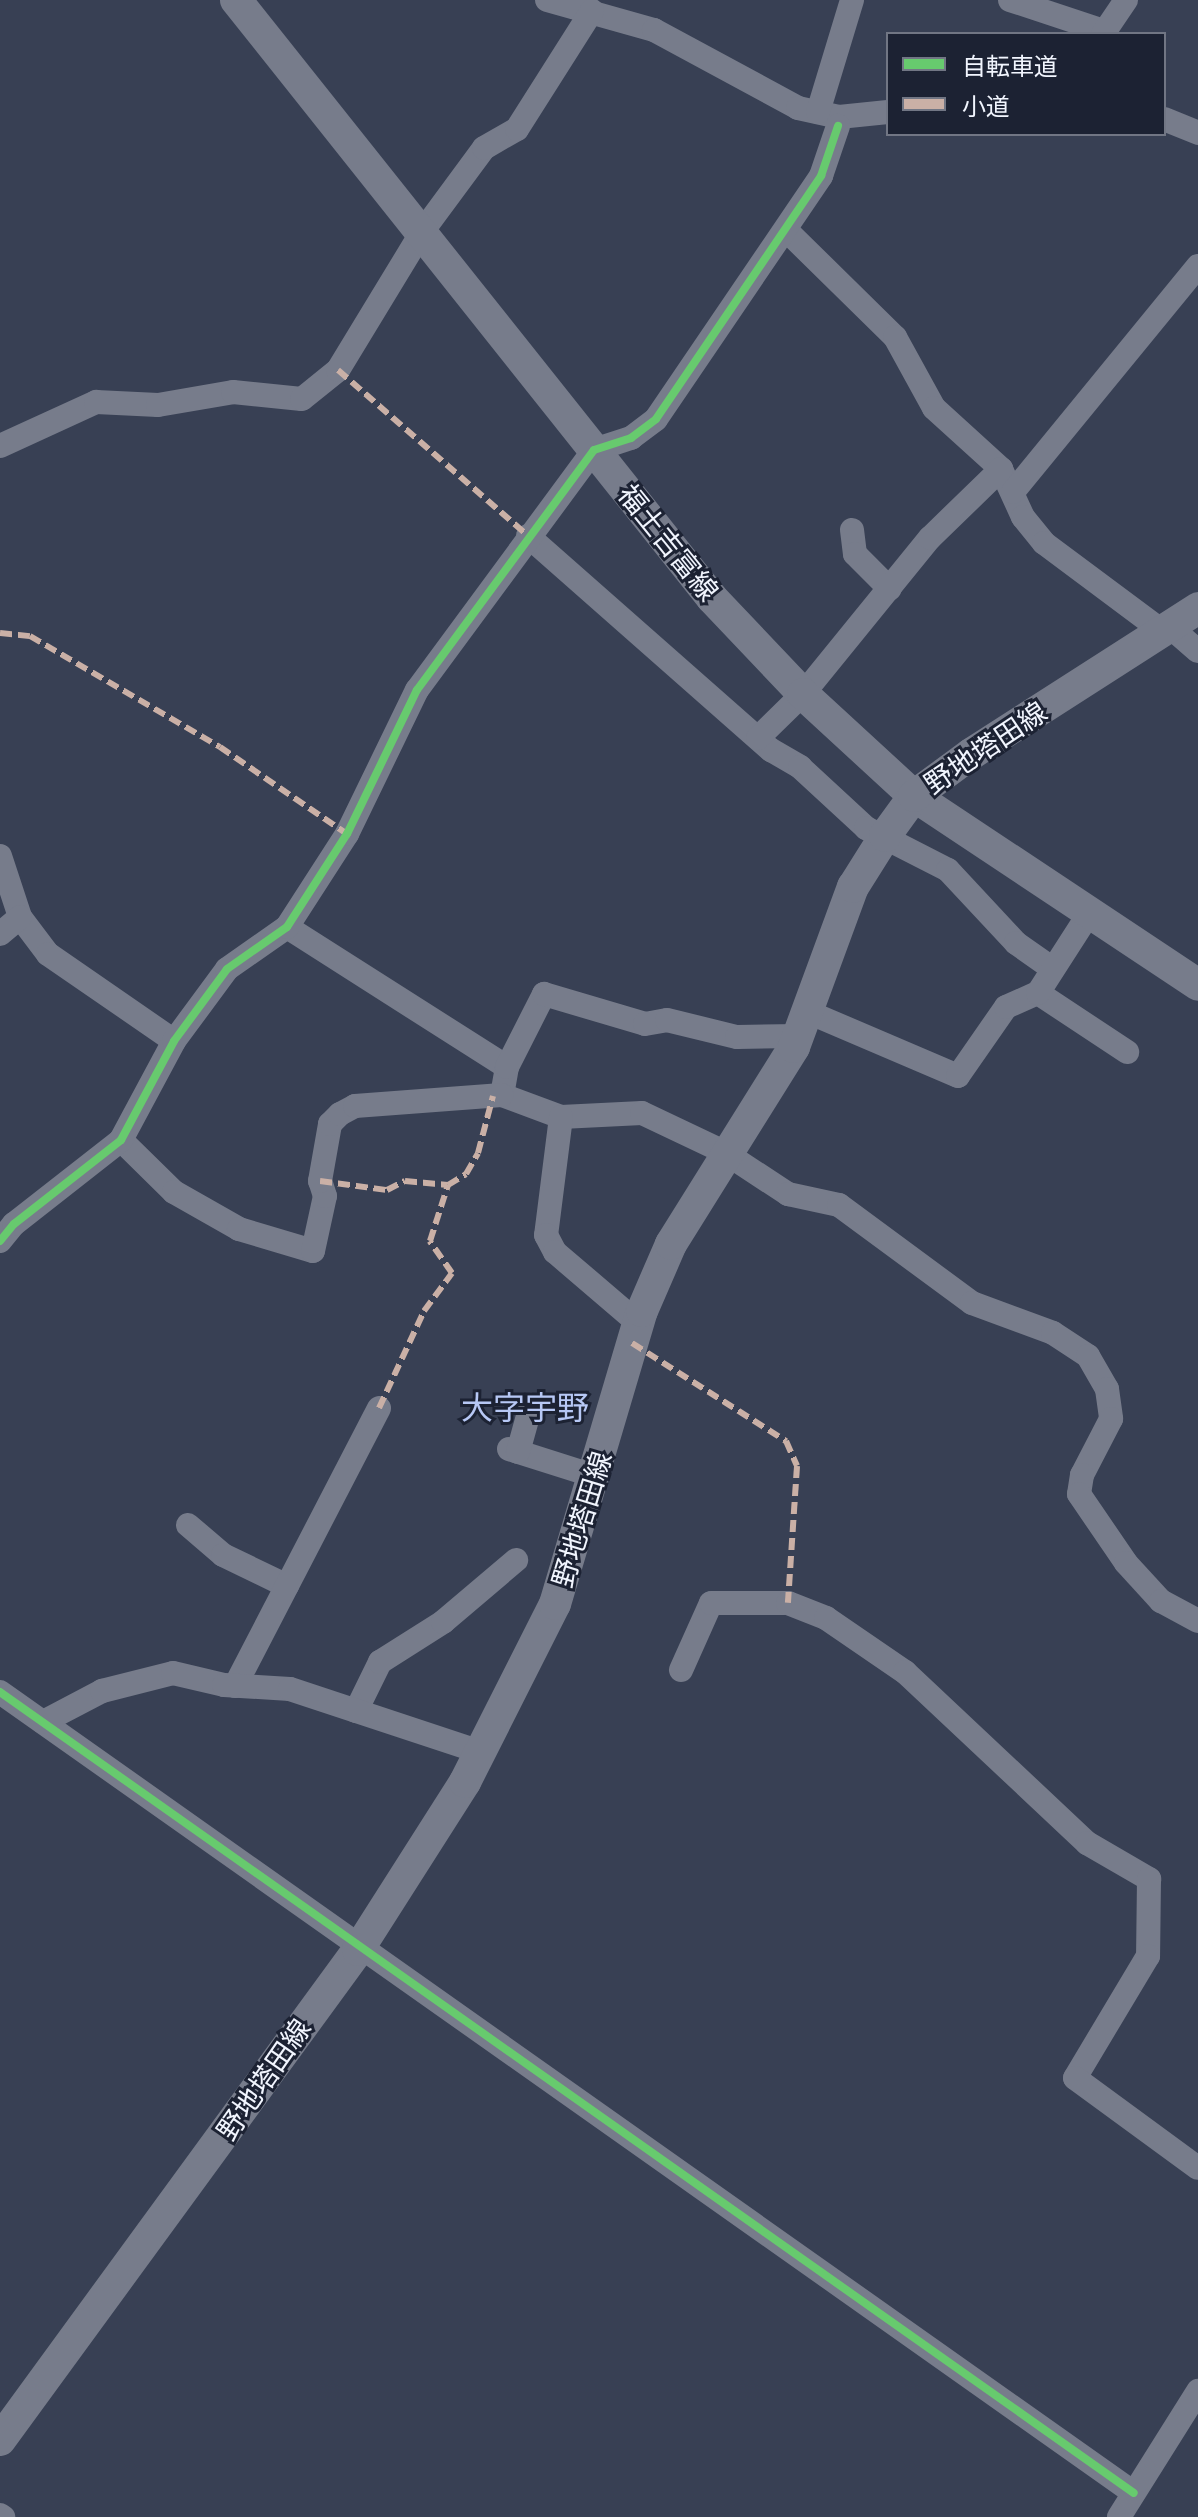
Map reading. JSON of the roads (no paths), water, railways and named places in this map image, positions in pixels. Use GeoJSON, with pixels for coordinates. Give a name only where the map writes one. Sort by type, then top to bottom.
{"type":"FeatureCollection","features":[{"type":"Feature","properties":{"kind":"main road","name":"福土吉富線"},"geometry":{"type":"LineString","coordinates":[[236,0],[712,598],[803,694],[914,796],[1198,985]]}},
{"type":"Feature","properties":{"kind":"main road","name":"野地塔田線"},"geometry":{"type":"LineString","coordinates":[[0,2440],[358,1950],[416,1865],[481,1752],[555,1604],[638,1323],[671,1244],[803,1024],[853,887],[885,836],[914,796],[1198,608]]}},
{"type":"Feature","properties":{"kind":"street"},"geometry":{"type":"LineString","coordinates":[[547,0],[654,30],[708,63],[798,108],[828,119],[886,112]]}},
{"type":"Feature","properties":{"kind":"street"},"geometry":{"type":"LineString","coordinates":[[0,1241],[14,1224],[121,1140],[174,1041],[227,969],[287,927],[347,834],[417,690],[594,450],[631,438],[656,419],[786,230],[821,176],[828,119],[852,0]]}},
{"type":"Feature","properties":{"kind":"street"},"geometry":{"type":"LineString","coordinates":[[1010,0],[1101,32]]}},
{"type":"Feature","properties":{"kind":"street"},"geometry":{"type":"LineString","coordinates":[[1105,32],[1126,0]]}},
{"type":"Feature","properties":{"kind":"street"},"geometry":{"type":"LineString","coordinates":[[0,446],[96,402],[158,405],[233,392],[302,399],[338,370],[422,232],[484,148],[517,129],[592,11]]}},
{"type":"Feature","properties":{"kind":"street"},"geometry":{"type":"LineString","coordinates":[[1166,120],[1198,133]]}},
{"type":"Feature","properties":{"kind":"street"},"geometry":{"type":"LineString","coordinates":[[786,230],[895,337],[934,408],[1001,469],[1023,517],[1044,543],[1198,651]]}},
{"type":"Feature","properties":{"kind":"street"},"geometry":{"type":"LineString","coordinates":[[1013,492],[1198,266]]}},
{"type":"Feature","properties":{"kind":"street"},"geometry":{"type":"LineString","coordinates":[[758,738],[803,694],[930,538],[1001,469]]}},
{"type":"Feature","properties":{"kind":"street"},"geometry":{"type":"LineString","coordinates":[[852,530],[855,554],[890,589]]}},
{"type":"Feature","properties":{"kind":"street"},"geometry":{"type":"LineString","coordinates":[[528,536],[758,738],[800,767],[866,828],[948,870],[1016,943],[1053,969]]}},
{"type":"Feature","properties":{"kind":"street"},"geometry":{"type":"LineString","coordinates":[[0,856],[20,917],[48,954],[174,1041]]}},
{"type":"Feature","properties":{"kind":"street"},"geometry":{"type":"LineString","coordinates":[[502,1095],[507,1067],[544,994],[645,1024],[667,1020],[737,1037],[803,1024],[958,1076],[1006,1007],[1038,993],[1090,912]]}},
{"type":"Feature","properties":{"kind":"street"},"geometry":{"type":"LineString","coordinates":[[0,934],[20,917]]}},
{"type":"Feature","properties":{"kind":"street"},"geometry":{"type":"LineString","coordinates":[[287,927],[507,1067]]}},
{"type":"Feature","properties":{"kind":"street"},"geometry":{"type":"LineString","coordinates":[[1038,993],[1127,1052]]}},
{"type":"Feature","properties":{"kind":"street"},"geometry":{"type":"LineString","coordinates":[[121,1140],[174,1192],[239,1229],[313,1251],[325,1196],[320,1181],[330,1124],[355,1106],[502,1095],[561,1117],[642,1113],[724,1152],[788,1194],[839,1205],[972,1303],[1053,1333],[1088,1356],[1107,1389],[1111,1419],[1082,1475],[1079,1494],[1126,1563],[1161,1601],[1198,1621]]}},
{"type":"Feature","properties":{"kind":"street"},"geometry":{"type":"LineString","coordinates":[[561,1117],[546,1235],[555,1252],[638,1323]]}},
{"type":"Feature","properties":{"kind":"street"},"geometry":{"type":"LineString","coordinates":[[531,1405],[513,1451],[594,1476]]}},
{"type":"Feature","properties":{"kind":"street"},"geometry":{"type":"LineString","coordinates":[[235,1686],[379,1408]]}},
{"type":"Feature","properties":{"kind":"street"},"geometry":{"type":"LineString","coordinates":[[188,1525],[223,1555],[287,1586]]}},
{"type":"Feature","properties":{"kind":"street"},"geometry":{"type":"LineString","coordinates":[[356,1711],[380,1662],[443,1622],[516,1560]]}},
{"type":"Feature","properties":{"kind":"street"},"geometry":{"type":"LineString","coordinates":[[681,1670],[711,1603],[788,1603],[826,1618],[905,1672],[1087,1843],[1149,1879],[1148,1956],[1075,2078],[1198,2168]]}},
{"type":"Feature","properties":{"kind":"street"},"geometry":{"type":"LineString","coordinates":[[43,1722],[102,1691],[173,1673],[235,1686],[290,1689],[481,1752]]}},
{"type":"Feature","properties":{"kind":"street"},"geometry":{"type":"LineString","coordinates":[[0,1692],[358,1950],[1134,2493]]}},
{"type":"Feature","properties":{"kind":"street"},"geometry":{"type":"LineString","coordinates":[[1119,2517],[1198,2391]]}},
{"type":"Feature","properties":{"kind":"district","name":"大字宇野"},"geometry":{"type":"Point","coordinates":[525,1406]}}]}
